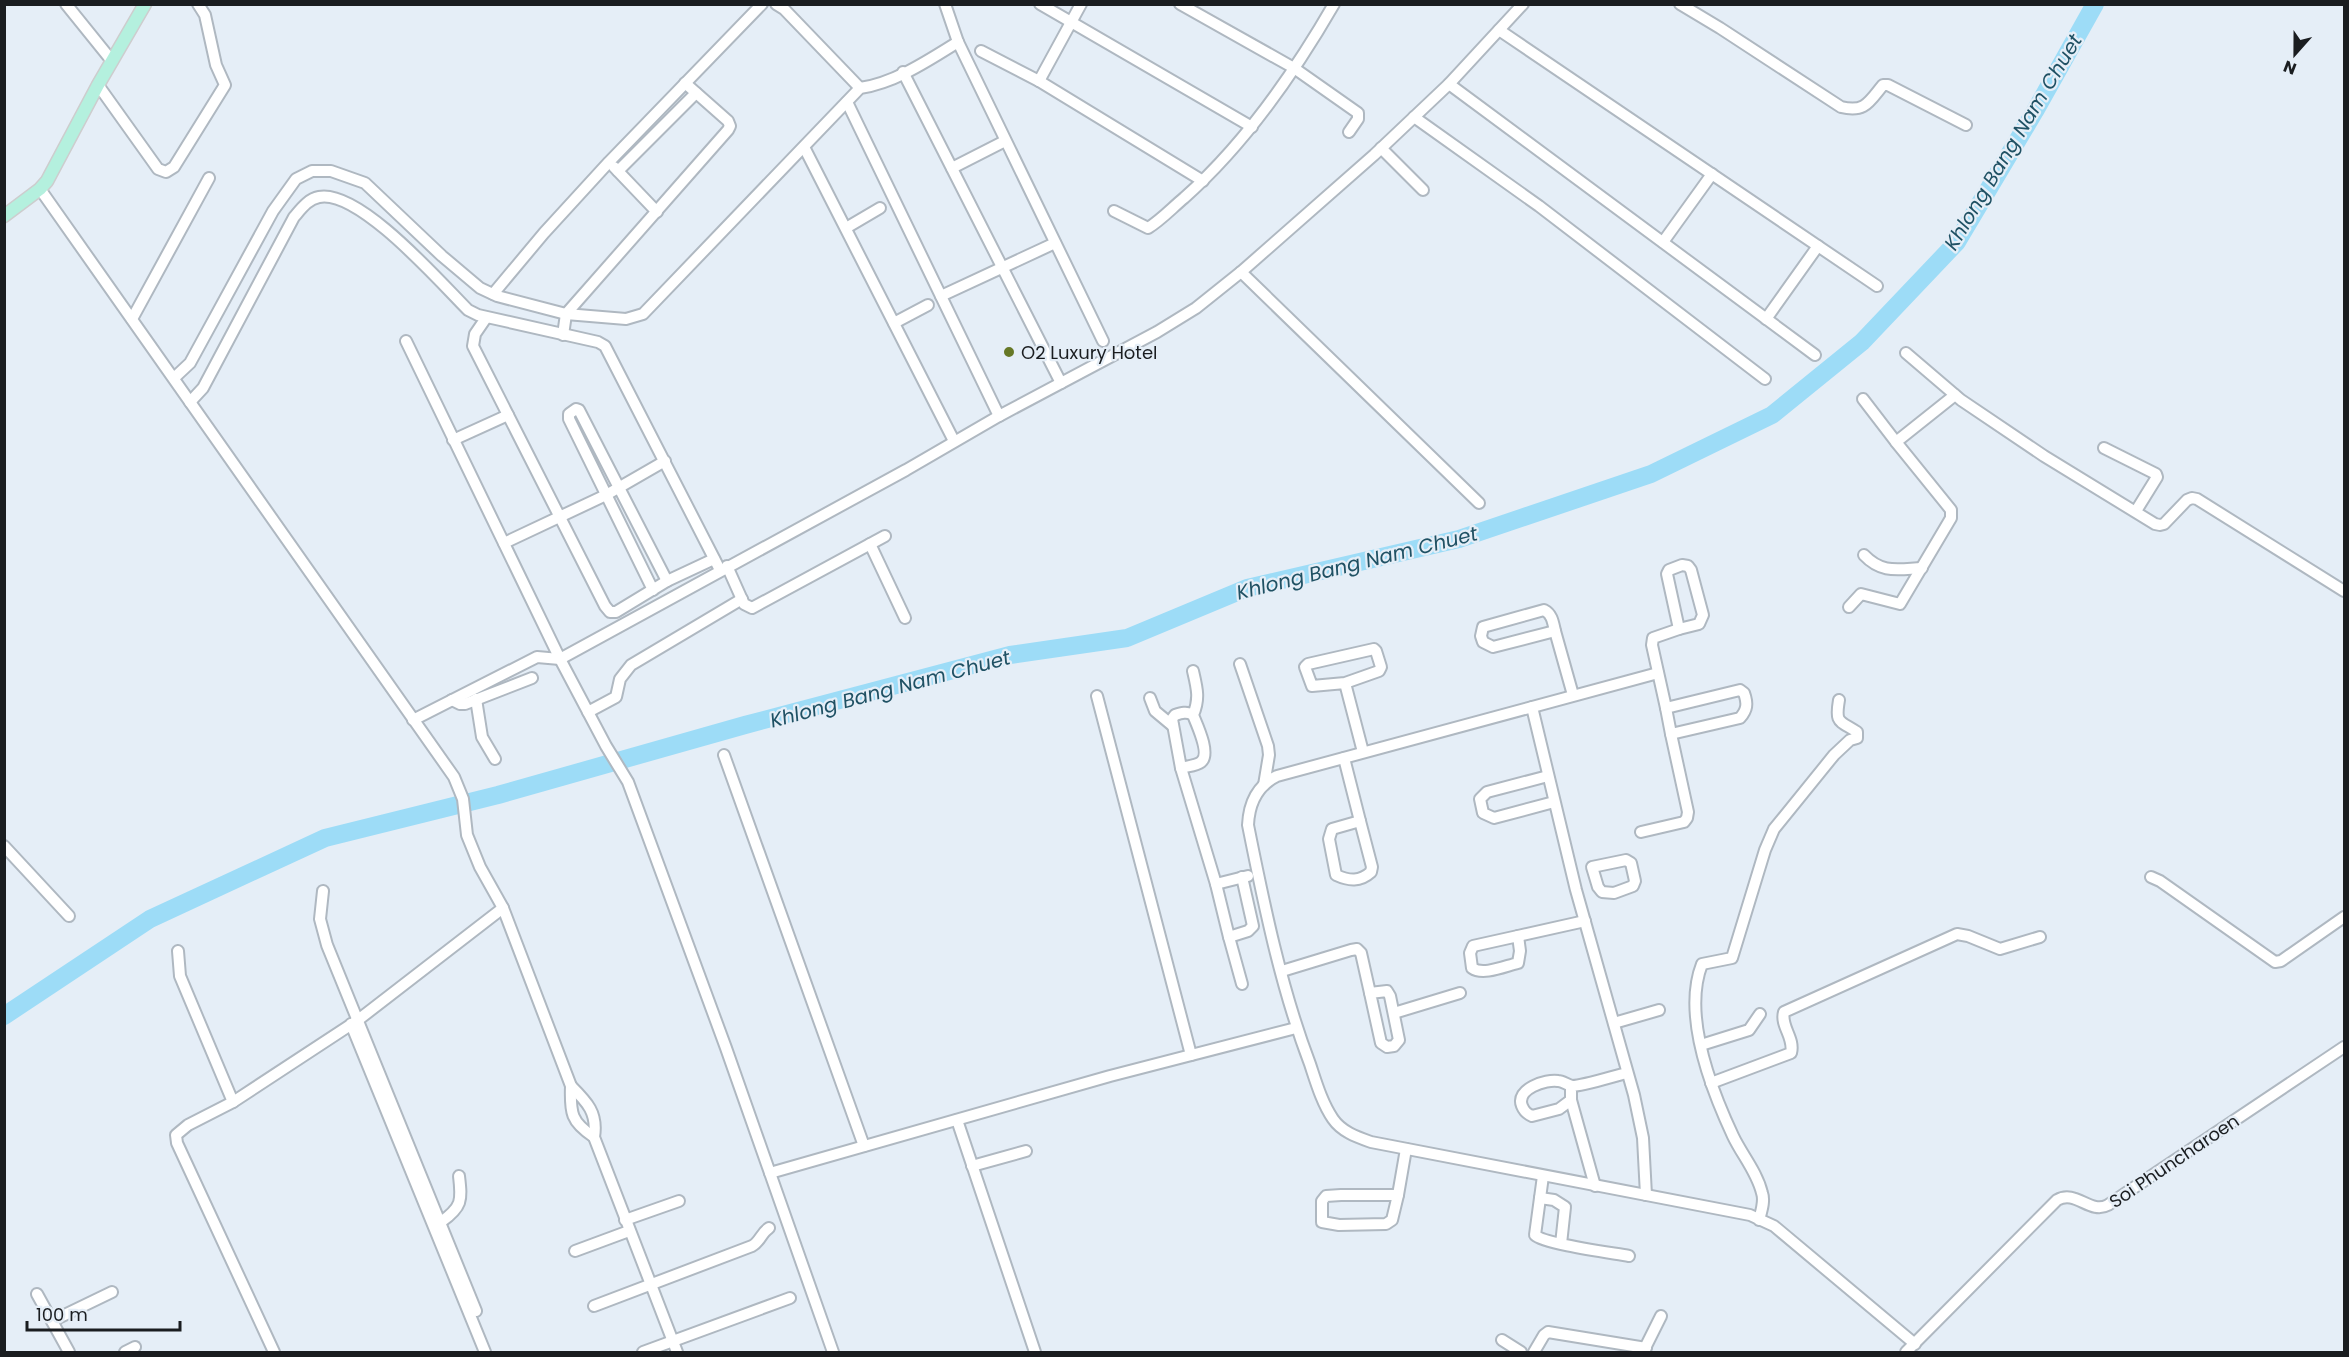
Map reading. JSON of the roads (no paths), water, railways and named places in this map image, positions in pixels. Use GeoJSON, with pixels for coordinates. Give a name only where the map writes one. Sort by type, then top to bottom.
{"type":"FeatureCollection","features":[{"type":"Feature","properties":{"kind":"main road"},"geometry":{"type":"LineString","coordinates":[[4,216],[40,189],[53,170],[98,85],[145,4]]}},
{"type":"Feature","properties":{"kind":"street"},"geometry":{"type":"LineString","coordinates":[[66,4],[112,62]]}},
{"type":"Feature","properties":{"kind":"street"},"geometry":{"type":"LineString","coordinates":[[98,85],[158,169],[166,172],[174,167],[225,85],[216,65],[206,15],[198,4]]}},
{"type":"Feature","properties":{"kind":"street"},"geometry":{"type":"LineString","coordinates":[[493,294],[544,233],[609,162],[762,4]]}},
{"type":"Feature","properties":{"kind":"street"},"geometry":{"type":"LineString","coordinates":[[776,4],[784,9],[860,88]]}},
{"type":"Feature","properties":{"kind":"street"},"geometry":{"type":"LineString","coordinates":[[945,4],[957,42],[1103,341]]}},
{"type":"Feature","properties":{"kind":"street"},"geometry":{"type":"LineString","coordinates":[[1040,4],[1252,127]]}},
{"type":"Feature","properties":{"kind":"street"},"geometry":{"type":"LineString","coordinates":[[1039,81],[1081,4]]}},
{"type":"Feature","properties":{"kind":"street"},"geometry":{"type":"LineString","coordinates":[[1180,4],[1294,68],[1358,113],[1358,119],[1349,132]]}},
{"type":"Feature","properties":{"kind":"street"},"geometry":{"type":"LineString","coordinates":[[413,720],[541,656],[559,659],[906,470],[999,416],[1157,332],[1196,308],[1241,272],[1381,148],[1449,84],[1523,4]]}},
{"type":"Feature","properties":{"kind":"street"},"geometry":{"type":"LineString","coordinates":[[1680,4],[1841,107],[1854,110],[1865,106],[1883,85],[1888,85],[1966,125]]}},
{"type":"Feature","properties":{"kind":"street"},"geometry":{"type":"LineString","coordinates":[[1114,211],[1148,228],[1203,181],[1252,127],[1294,68],[1331,5]]}},
{"type":"Feature","properties":{"kind":"street"},"geometry":{"type":"LineString","coordinates":[[1499,30],[1877,286]]}},
{"type":"Feature","properties":{"kind":"street"},"geometry":{"type":"LineString","coordinates":[[174,378],[190,363],[273,212],[296,178],[318,171],[331,171],[365,183],[442,256],[480,288],[493,294],[566,314],[626,319],[643,314],[860,88],[877,86],[932,58],[957,42]]}},
{"type":"Feature","properties":{"kind":"street"},"geometry":{"type":"LineString","coordinates":[[981,51],[1039,81],[1203,181]]}},
{"type":"Feature","properties":{"kind":"street"},"geometry":{"type":"LineString","coordinates":[[903,72],[1061,383]]}},
{"type":"Feature","properties":{"kind":"street"},"geometry":{"type":"LineString","coordinates":[[563,335],[566,314],[730,126],[728,121],[685,83]]}},
{"type":"Feature","properties":{"kind":"street"},"geometry":{"type":"LineString","coordinates":[[1449,84],[1815,356]]}},
{"type":"Feature","properties":{"kind":"street"},"geometry":{"type":"LineString","coordinates":[[618,171],[696,93]]}},
{"type":"Feature","properties":{"kind":"street"},"geometry":{"type":"LineString","coordinates":[[847,102],[999,416]]}},
{"type":"Feature","properties":{"kind":"street"},"geometry":{"type":"LineString","coordinates":[[1414,117],[1539,206],[1765,379]]}},
{"type":"Feature","properties":{"kind":"street"},"geometry":{"type":"LineString","coordinates":[[952,168],[1005,141]]}},
{"type":"Feature","properties":{"kind":"street"},"geometry":{"type":"LineString","coordinates":[[804,147],[954,441]]}},
{"type":"Feature","properties":{"kind":"street"},"geometry":{"type":"LineString","coordinates":[[1381,148],[1423,190]]}},
{"type":"Feature","properties":{"kind":"street"},"geometry":{"type":"LineString","coordinates":[[609,162],[657,212]]}},
{"type":"Feature","properties":{"kind":"street"},"geometry":{"type":"LineString","coordinates":[[1662,242],[1712,174]]}},
{"type":"Feature","properties":{"kind":"street"},"geometry":{"type":"LineString","coordinates":[[132,319],[209,178]]}},
{"type":"Feature","properties":{"kind":"street"},"geometry":{"type":"LineString","coordinates":[[40,189],[454,777],[463,799],[466,835],[480,867],[503,908],[571,1086],[590,1107],[596,1126],[594,1137],[677,1353]]}},
{"type":"Feature","properties":{"kind":"street"},"geometry":{"type":"LineString","coordinates":[[190,402],[203,387],[294,217],[305,205],[317,197],[329,196],[341,199],[377,222],[468,310],[486,318],[598,342],[605,346],[714,559],[724,568],[744,604],[752,608],[885,536]]}},
{"type":"Feature","properties":{"kind":"street"},"geometry":{"type":"LineString","coordinates":[[377,222],[389,204]]}},
{"type":"Feature","properties":{"kind":"street"},"geometry":{"type":"LineString","coordinates":[[846,228],[880,208]]}},
{"type":"Feature","properties":{"kind":"street"},"geometry":{"type":"LineString","coordinates":[[941,296],[1055,243]]}},
{"type":"Feature","properties":{"kind":"street"},"geometry":{"type":"LineString","coordinates":[[1766,318],[1818,246]]}},
{"type":"Feature","properties":{"kind":"street"},"geometry":{"type":"LineString","coordinates":[[1241,272],[1479,504]]}},
{"type":"Feature","properties":{"kind":"street"},"geometry":{"type":"LineString","coordinates":[[894,323],[928,305]]}},
{"type":"Feature","properties":{"kind":"street"},"geometry":{"type":"LineString","coordinates":[[486,318],[475,334],[473,346],[610,612],[616,612],[667,581],[714,559]]}},
{"type":"Feature","properties":{"kind":"street"},"geometry":{"type":"LineString","coordinates":[[405,341],[559,659],[628,782],[770,1173],[832,1353]]}},
{"type":"Feature","properties":{"kind":"street"},"geometry":{"type":"LineString","coordinates":[[1906,353],[1955,395],[2044,456],[2160,525],[2164,524],[2187,500],[2197,499],[2344,591]]}},
{"type":"Feature","properties":{"kind":"street"},"geometry":{"type":"LineString","coordinates":[[1896,442],[1955,395]]}},
{"type":"Feature","properties":{"kind":"street"},"geometry":{"type":"LineString","coordinates":[[1849,607],[1861,594],[1900,604],[1951,518],[1951,510],[1863,399]]}},
{"type":"Feature","properties":{"kind":"street"},"geometry":{"type":"LineString","coordinates":[[653,590],[568,419],[569,414],[576,409],[579,410],[667,581]]}},
{"type":"Feature","properties":{"kind":"street"},"geometry":{"type":"LineString","coordinates":[[453,440],[508,415]]}},
{"type":"Feature","properties":{"kind":"street"},"geometry":{"type":"LineString","coordinates":[[2104,448],[2156,474],[2157,477],[2136,511]]}},
{"type":"Feature","properties":{"kind":"street"},"geometry":{"type":"LineString","coordinates":[[504,543],[618,489],[665,461]]}},
{"type":"Feature","properties":{"kind":"street"},"geometry":{"type":"LineString","coordinates":[[870,544],[905,618]]}},
{"type":"Feature","properties":{"kind":"street"},"geometry":{"type":"LineString","coordinates":[[1864,555],[1871,563],[1886,570],[1922,568]]}},
{"type":"Feature","properties":{"kind":"street"},"geometry":{"type":"LineString","coordinates":[[1641,832],[1684,822],[1687,819],[1688,812],[1652,645],[1653,638],[1699,624],[1703,615],[1688,566],[1669,570],[1666,574],[1679,629]]}},
{"type":"Feature","properties":{"kind":"street"},"geometry":{"type":"LineString","coordinates":[[588,712],[616,697],[620,680],[631,665],[742,599]]}},
{"type":"Feature","properties":{"kind":"street"},"geometry":{"type":"LineString","coordinates":[[1555,631],[1493,647],[1487,646],[1481,636],[1483,627],[1487,625],[1544,610],[1549,612],[1553,619],[1573,695]]}},
{"type":"Feature","properties":{"kind":"street"},"geometry":{"type":"LineString","coordinates":[[1374,649],[1379,670],[1345,683],[1312,686],[1305,667],[1308,664],[1374,649]]}},
{"type":"Feature","properties":{"kind":"street"},"geometry":{"type":"LineString","coordinates":[[1240,664],[1268,746],[1269,755],[1264,785]]}},
{"type":"Feature","properties":{"kind":"street"},"geometry":{"type":"LineString","coordinates":[[1181,768],[1199,764],[1205,754],[1193,715],[1198,703],[1194,671]]}},
{"type":"Feature","properties":{"kind":"street"},"geometry":{"type":"LineString","coordinates":[[1658,673],[1277,776],[1264,785],[1253,799],[1248,825],[1257,873],[1296,1028],[1320,1092],[1333,1119],[1341,1128],[1352,1136],[1371,1143],[1749,1215],[1774,1226],[1915,1344]]}},
{"type":"Feature","properties":{"kind":"street"},"geometry":{"type":"LineString","coordinates":[[452,700],[460,704],[532,678]]}},
{"type":"Feature","properties":{"kind":"street"},"geometry":{"type":"LineString","coordinates":[[1345,683],[1363,752]]}},
{"type":"Feature","properties":{"kind":"street"},"geometry":{"type":"LineString","coordinates":[[1666,708],[1740,690],[1744,693],[1746,700],[1746,712],[1740,718],[1671,734]]}},
{"type":"Feature","properties":{"kind":"street"},"geometry":{"type":"LineString","coordinates":[[1097,696],[1191,1055]]}},
{"type":"Feature","properties":{"kind":"street"},"geometry":{"type":"LineString","coordinates":[[1149,698],[1155,711],[1173,726]]}},
{"type":"Feature","properties":{"kind":"street"},"geometry":{"type":"LineString","coordinates":[[476,699],[482,737],[495,759]]}},
{"type":"Feature","properties":{"kind":"street"},"geometry":{"type":"LineString","coordinates":[[1759,1220],[1763,1194],[1733,1137],[1712,1083],[1697,1030],[1695,997],[1702,964],[1732,958],[1765,850],[1774,829],[1834,755],[1850,740],[1857,738],[1857,732],[1839,721],[1837,717],[1839,700]]}},
{"type":"Feature","properties":{"kind":"street"},"geometry":{"type":"LineString","coordinates":[[1532,707],[1585,921],[1628,1073],[1643,1138],[1646,1196]]}},
{"type":"Feature","properties":{"kind":"street"},"geometry":{"type":"LineString","coordinates":[[1193,715],[1189,712],[1174,715],[1173,726],[1181,768],[1216,884],[1242,984]]}},
{"type":"Feature","properties":{"kind":"street"},"geometry":{"type":"LineString","coordinates":[[724,755],[864,1146]]}},
{"type":"Feature","properties":{"kind":"street"},"geometry":{"type":"LineString","coordinates":[[1344,758],[1372,867],[1371,873],[1359,880],[1346,880],[1336,875],[1330,834],[1332,829],[1360,821]]}},
{"type":"Feature","properties":{"kind":"street"},"geometry":{"type":"LineString","coordinates":[[1548,776],[1487,792],[1480,799],[1483,813],[1494,818],[1554,802]]}},
{"type":"Feature","properties":{"kind":"street"},"geometry":{"type":"LineString","coordinates":[[4,846],[69,916]]}},
{"type":"Feature","properties":{"kind":"street"},"geometry":{"type":"LineString","coordinates":[[1572,870],[1593,867]]}},
{"type":"Feature","properties":{"kind":"street"},"geometry":{"type":"LineString","coordinates":[[1216,884],[1257,873]]}},
{"type":"Feature","properties":{"kind":"street"},"geometry":{"type":"LineString","coordinates":[[1229,936],[1240,934],[1253,926],[1242,877]]}},
{"type":"Feature","properties":{"kind":"street"},"geometry":{"type":"LineString","coordinates":[[2151,878],[2160,881],[2275,962],[2281,961],[2344,917]]}},
{"type":"Feature","properties":{"kind":"street"},"geometry":{"type":"LineString","coordinates":[[323,891],[321,927],[355,1022],[485,1353]]}},
{"type":"Feature","properties":{"kind":"street"},"geometry":{"type":"LineString","coordinates":[[274,1353],[176,1135],[188,1125],[233,1102],[355,1022],[503,908]]}},
{"type":"Feature","properties":{"kind":"street"},"geometry":{"type":"LineString","coordinates":[[1518,936],[1520,951],[1518,963],[1483,971],[1472,968],[1470,953],[1473,946],[1585,921]]}},
{"type":"Feature","properties":{"kind":"street"},"geometry":{"type":"LineString","coordinates":[[1712,1083],[1791,1053],[1792,1045],[1782,1018],[1784,1012],[1859,977],[1957,934],[2000,949],[2040,937]]}},
{"type":"Feature","properties":{"kind":"street"},"geometry":{"type":"LineString","coordinates":[[1282,971],[1357,949],[1361,953],[1381,1043],[1387,1047],[1394,1046],[1399,1040],[1389,992],[1370,993]]}},
{"type":"Feature","properties":{"kind":"street"},"geometry":{"type":"LineString","coordinates":[[178,951],[180,976],[233,1102]]}},
{"type":"Feature","properties":{"kind":"street"},"geometry":{"type":"LineString","coordinates":[[1394,1013],[1460,993]]}},
{"type":"Feature","properties":{"kind":"street"},"geometry":{"type":"LineString","coordinates":[[1614,1023],[1659,1010]]}},
{"type":"Feature","properties":{"kind":"street"},"geometry":{"type":"LineString","coordinates":[[1701,1045],[1749,1030],[1760,1014]]}},
{"type":"Feature","properties":{"kind":"street"},"geometry":{"type":"LineString","coordinates":[[355,1022],[441,1222],[476,1311]]}},
{"type":"Feature","properties":{"kind":"street"},"geometry":{"type":"LineString","coordinates":[[770,1173],[1191,1055],[1296,1028]]}},
{"type":"Feature","properties":{"kind":"street","name":"Soi Phuncharoen"},"geometry":{"type":"LineString","coordinates":[[1906,1353],[2057,1200],[2063,1196],[2070,1196],[2094,1208],[2102,1209],[2344,1047]]}},
{"type":"Feature","properties":{"kind":"street"},"geometry":{"type":"LineString","coordinates":[[1571,1100],[1559,1109],[1532,1116],[1527,1114],[1521,1102],[1524,1090],[1556,1080],[1571,1086],[1628,1073]]}},
{"type":"Feature","properties":{"kind":"street"},"geometry":{"type":"LineString","coordinates":[[571,1086],[570,1108],[574,1119],[579,1127],[594,1137]]}},
{"type":"Feature","properties":{"kind":"street"},"geometry":{"type":"LineString","coordinates":[[1571,1086],[1571,1100],[1595,1186]]}},
{"type":"Feature","properties":{"kind":"street"},"geometry":{"type":"LineString","coordinates":[[957,1120],[1035,1353]]}},
{"type":"Feature","properties":{"kind":"street"},"geometry":{"type":"LineString","coordinates":[[1398,1195],[1326,1197],[1320,1206],[1322,1222],[1349,1225],[1386,1224],[1392,1220],[1398,1195],[1406,1149]]}},
{"type":"Feature","properties":{"kind":"street"},"geometry":{"type":"LineString","coordinates":[[972,1166],[1026,1151]]}},
{"type":"Feature","properties":{"kind":"street"},"geometry":{"type":"LineString","coordinates":[[441,1222],[455,1211],[460,1203],[459,1176]]}},
{"type":"Feature","properties":{"kind":"street"},"geometry":{"type":"LineString","coordinates":[[1543,1176],[1535,1235],[1539,1239],[1629,1256]]}},
{"type":"Feature","properties":{"kind":"street"},"geometry":{"type":"LineString","coordinates":[[1540,1198],[1554,1200],[1565,1206],[1561,1244]]}},
{"type":"Feature","properties":{"kind":"street"},"geometry":{"type":"LineString","coordinates":[[625,1220],[679,1201]]}},
{"type":"Feature","properties":{"kind":"street"},"geometry":{"type":"LineString","coordinates":[[594,1306],[752,1246],[759,1241],[762,1232],[769,1228]]}},
{"type":"Feature","properties":{"kind":"street"},"geometry":{"type":"LineString","coordinates":[[575,1251],[629,1231]]}},
{"type":"Feature","properties":{"kind":"street"},"geometry":{"type":"LineString","coordinates":[[52,1321],[112,1292]]}},
{"type":"Feature","properties":{"kind":"street"},"geometry":{"type":"LineString","coordinates":[[37,1294],[69,1353]]}},
{"type":"Feature","properties":{"kind":"street"},"geometry":{"type":"LineString","coordinates":[[643,1353],[672,1340],[790,1298]]}},
{"type":"Feature","properties":{"kind":"street"},"geometry":{"type":"LineString","coordinates":[[1534,1353],[1548,1332],[1644,1350],[1661,1316]]}},
{"type":"Feature","properties":{"kind":"street"},"geometry":{"type":"LineString","coordinates":[[1502,1340],[1521,1353]]}},
{"type":"Feature","properties":{"kind":"waterway","name":"Khlong Bang Nam Chuet"},"geometry":{"type":"LineString","coordinates":[[4,1016],[150,919],[325,838],[498,795],[745,725],[1010,655],[1127,638],[1247,588],[1459,539],[1651,474],[1772,415],[1862,342],[1957,242],[2095,4]]}},
{"type":"Feature","properties":{"kind":"place","name":"O2 Luxury Hotel"},"geometry":{"type":"Point","coordinates":[1009,352]}}]}
